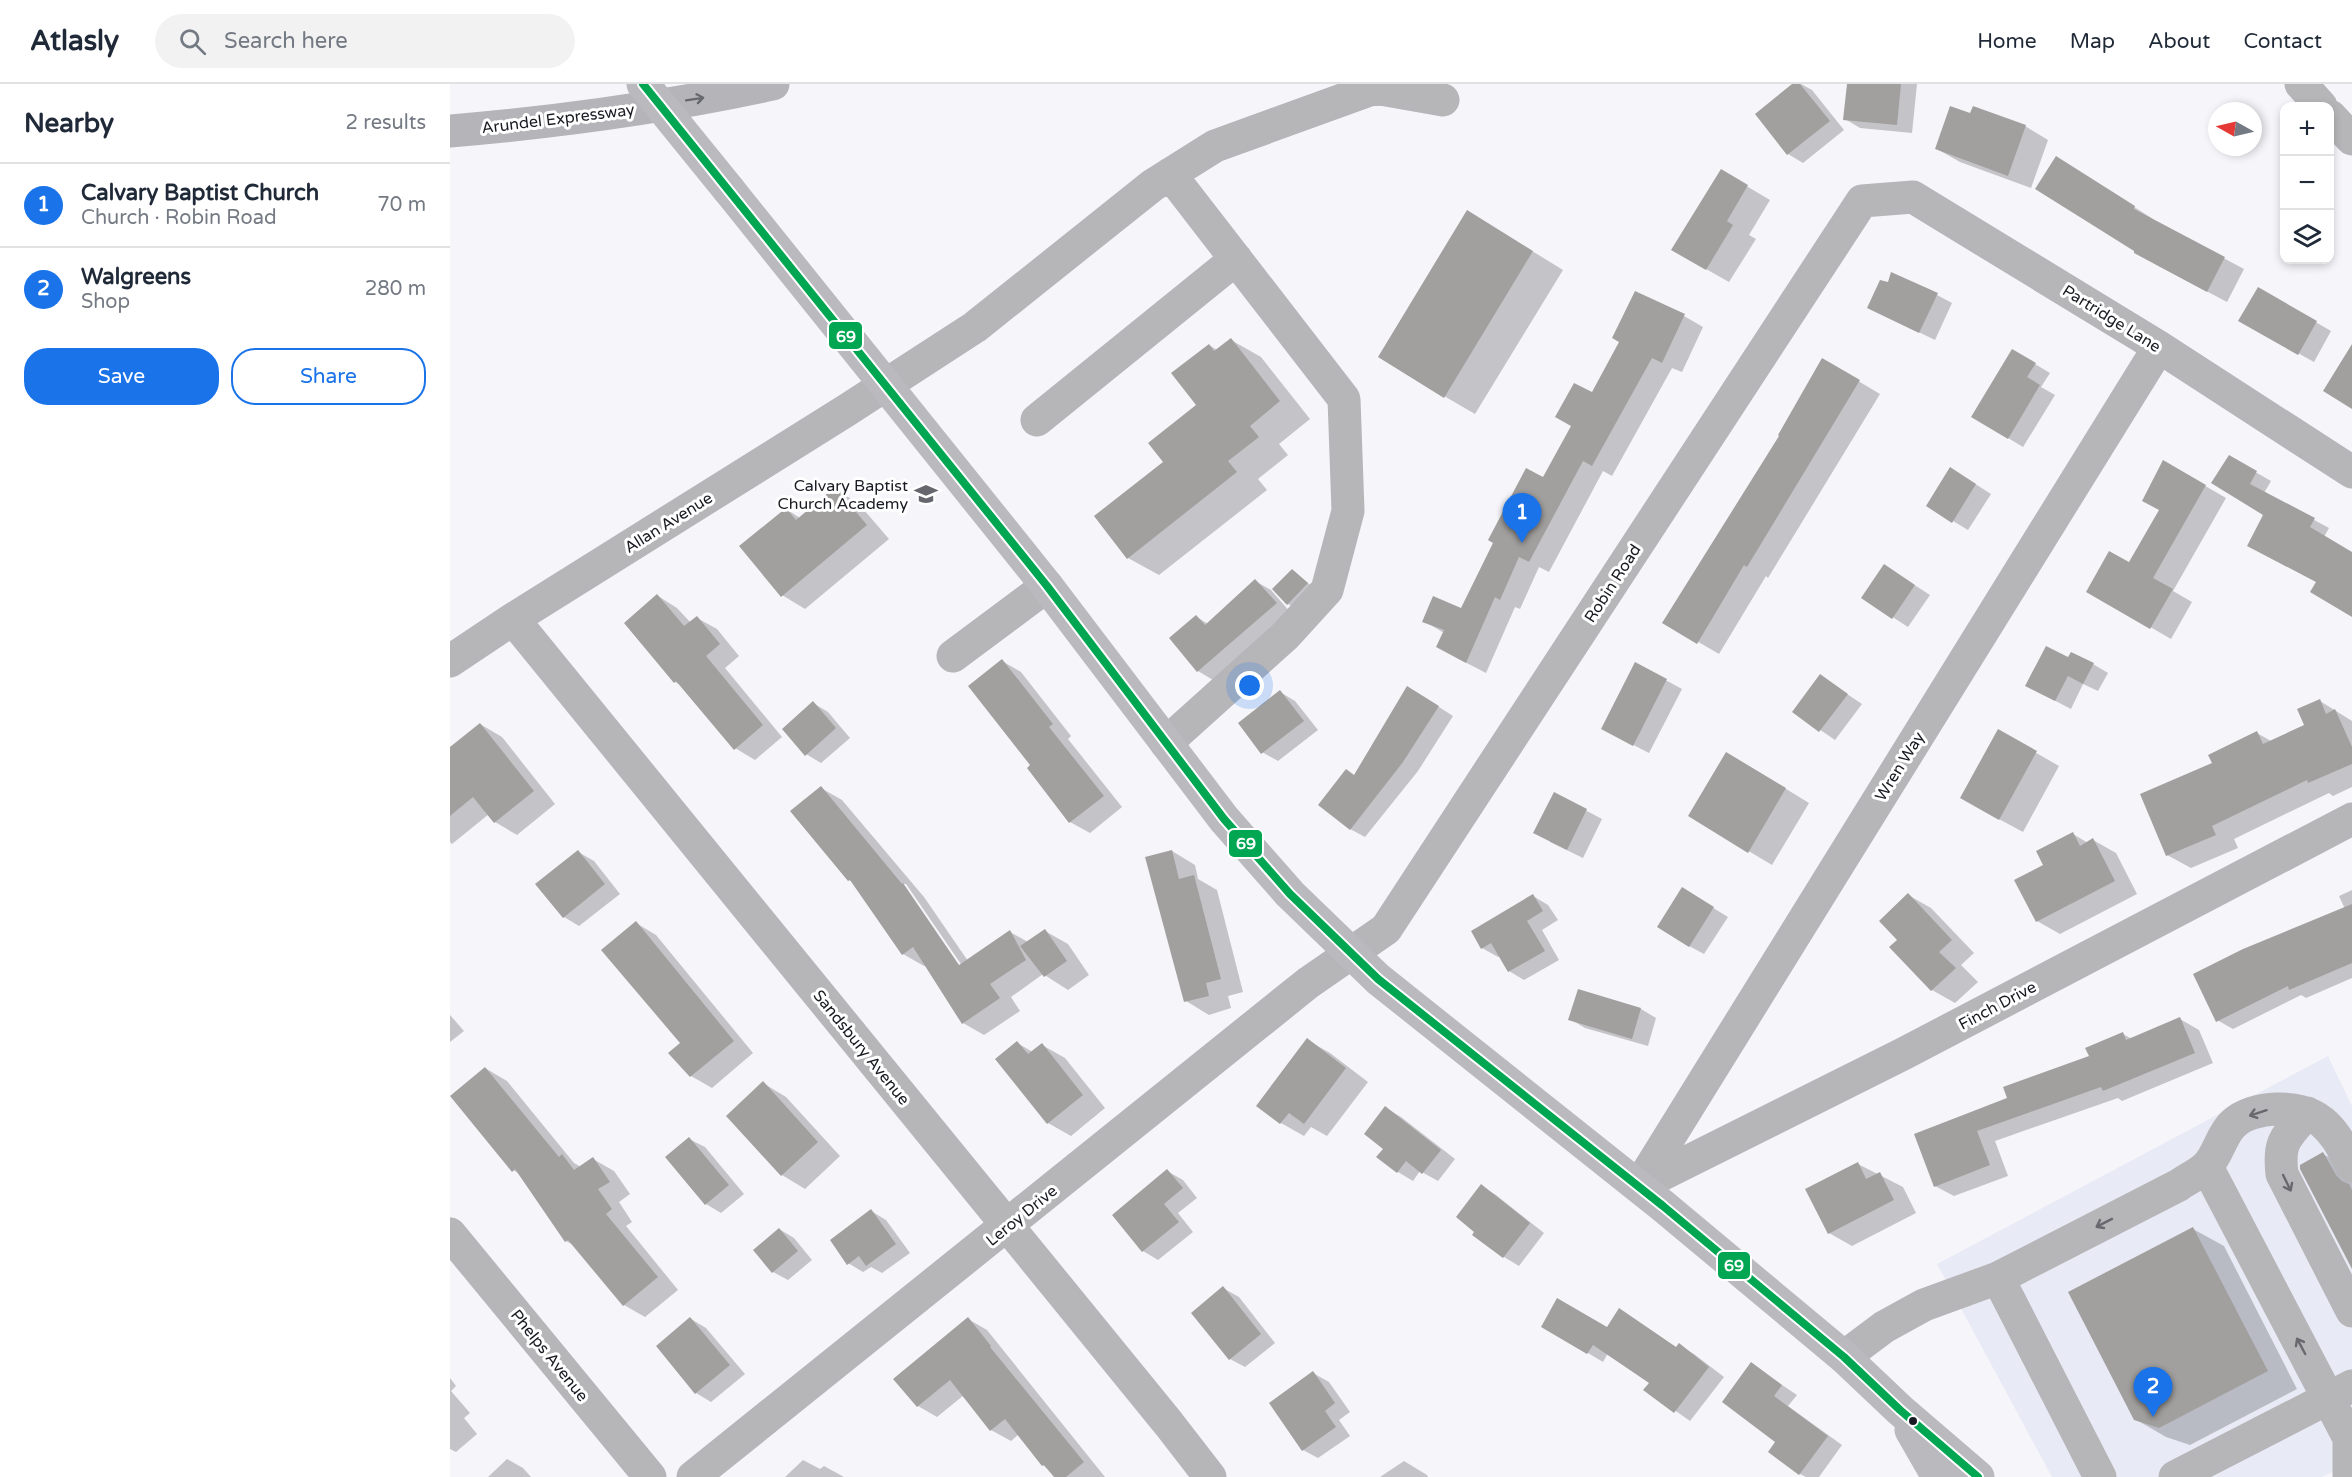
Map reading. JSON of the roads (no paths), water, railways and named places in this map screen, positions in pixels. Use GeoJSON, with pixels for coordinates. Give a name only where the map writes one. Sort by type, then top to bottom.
{"type":"FeatureCollection","features":[{"type":"Feature","properties":{"kind":"highway","name":"Arundel Expressway"},"geometry":{"type":"LineString","coordinates":[[450,131],[623,110],[773,84]]}},
{"type":"Feature","properties":{"kind":"main road"},"geometry":{"type":"LineString","coordinates":[[643,84],[887,384],[1258,859],[1349,953],[1407,1003],[1639,1186],[1844,1356],[1900,1410],[1978,1477]]}},
{"type":"Feature","properties":{"kind":"main road"},"geometry":{"type":"LineString","coordinates":[[1900,1410],[1938,1477]]}},
{"type":"Feature","properties":{"kind":"street"},"geometry":{"type":"LineString","coordinates":[[2301,84],[2317,102]]}},
{"type":"Feature","properties":{"kind":"street","name":"Allan Avenue"},"geometry":{"type":"LineString","coordinates":[[450,661],[513,618],[975,327],[1153,185],[1215,146],[1375,88],[1443,100]]}},
{"type":"Feature","properties":{"kind":"street"},"geometry":{"type":"LineString","coordinates":[[2334,120],[2352,139]]}},
{"type":"Feature","properties":{"kind":"street"},"geometry":{"type":"LineString","coordinates":[[1166,743],[1286,635],[1327,590],[1348,511],[1344,399],[1170,174]]}},
{"type":"Feature","properties":{"kind":"street","name":"Partridge Lane"},"geometry":{"type":"LineString","coordinates":[[1862,201],[1913,197],[2158,347],[2352,472]]}},
{"type":"Feature","properties":{"kind":"street","name":"Robin Road"},"geometry":{"type":"LineString","coordinates":[[1349,953],[1386,929],[1862,201]]}},
{"type":"Feature","properties":{"kind":"street"},"geometry":{"type":"LineString","coordinates":[[1037,420],[1236,259]]}},
{"type":"Feature","properties":{"kind":"street","name":"Wren Way"},"geometry":{"type":"LineString","coordinates":[[1639,1186],[2158,347]]}},
{"type":"Feature","properties":{"kind":"street"},"geometry":{"type":"LineString","coordinates":[[953,656],[1047,586]]}},
{"type":"Feature","properties":{"kind":"street","name":"Sandsbury Avenue"},"geometry":{"type":"LineString","coordinates":[[513,618],[1210,1477]]}},
{"type":"Feature","properties":{"kind":"street","name":"Finch Drive"},"geometry":{"type":"LineString","coordinates":[[1639,1186],[1914,1049],[2352,819]]}},
{"type":"Feature","properties":{"kind":"street","name":"Leroy Drive"},"geometry":{"type":"LineString","coordinates":[[693,1477],[1308,983],[1349,953]]}},
{"type":"Feature","properties":{"kind":"street"},"geometry":{"type":"LineString","coordinates":[[1844,1356],[1884,1327],[1924,1305],[1998,1278],[2179,1185],[2207,1167],[2234,1123],[2255,1113],[2273,1108],[2307,1113],[2319,1119],[2336,1135],[2352,1166]]}},
{"type":"Feature","properties":{"kind":"street"},"geometry":{"type":"LineString","coordinates":[[2307,1113],[2284,1139],[2280,1156],[2282,1174],[2352,1311]]}},
{"type":"Feature","properties":{"kind":"street"},"geometry":{"type":"LineString","coordinates":[[2207,1167],[2340,1392],[2351,1439],[2349,1477]]}},
{"type":"Feature","properties":{"kind":"street","name":"Phelps Avenue"},"geometry":{"type":"LineString","coordinates":[[450,1234],[650,1477]]}},
{"type":"Feature","properties":{"kind":"street"},"geometry":{"type":"LineString","coordinates":[[1998,1278],[2100,1477]]}},
{"type":"Feature","properties":{"kind":"street"},"geometry":{"type":"LineString","coordinates":[[2175,1477],[2340,1392]]}},
{"type":"Feature","properties":{"kind":"place","name":"Calvary Baptist Church Academy"},"geometry":{"type":"Point","coordinates":[926,494]}},
{"type":"Feature","properties":{"kind":"place","name":"Calvary Baptist Church"},"geometry":{"type":"Point","coordinates":[1522,543]}},
{"type":"Feature","properties":{"kind":"place","name":"Walgreens"},"geometry":{"type":"Point","coordinates":[2153,1417]}}]}
